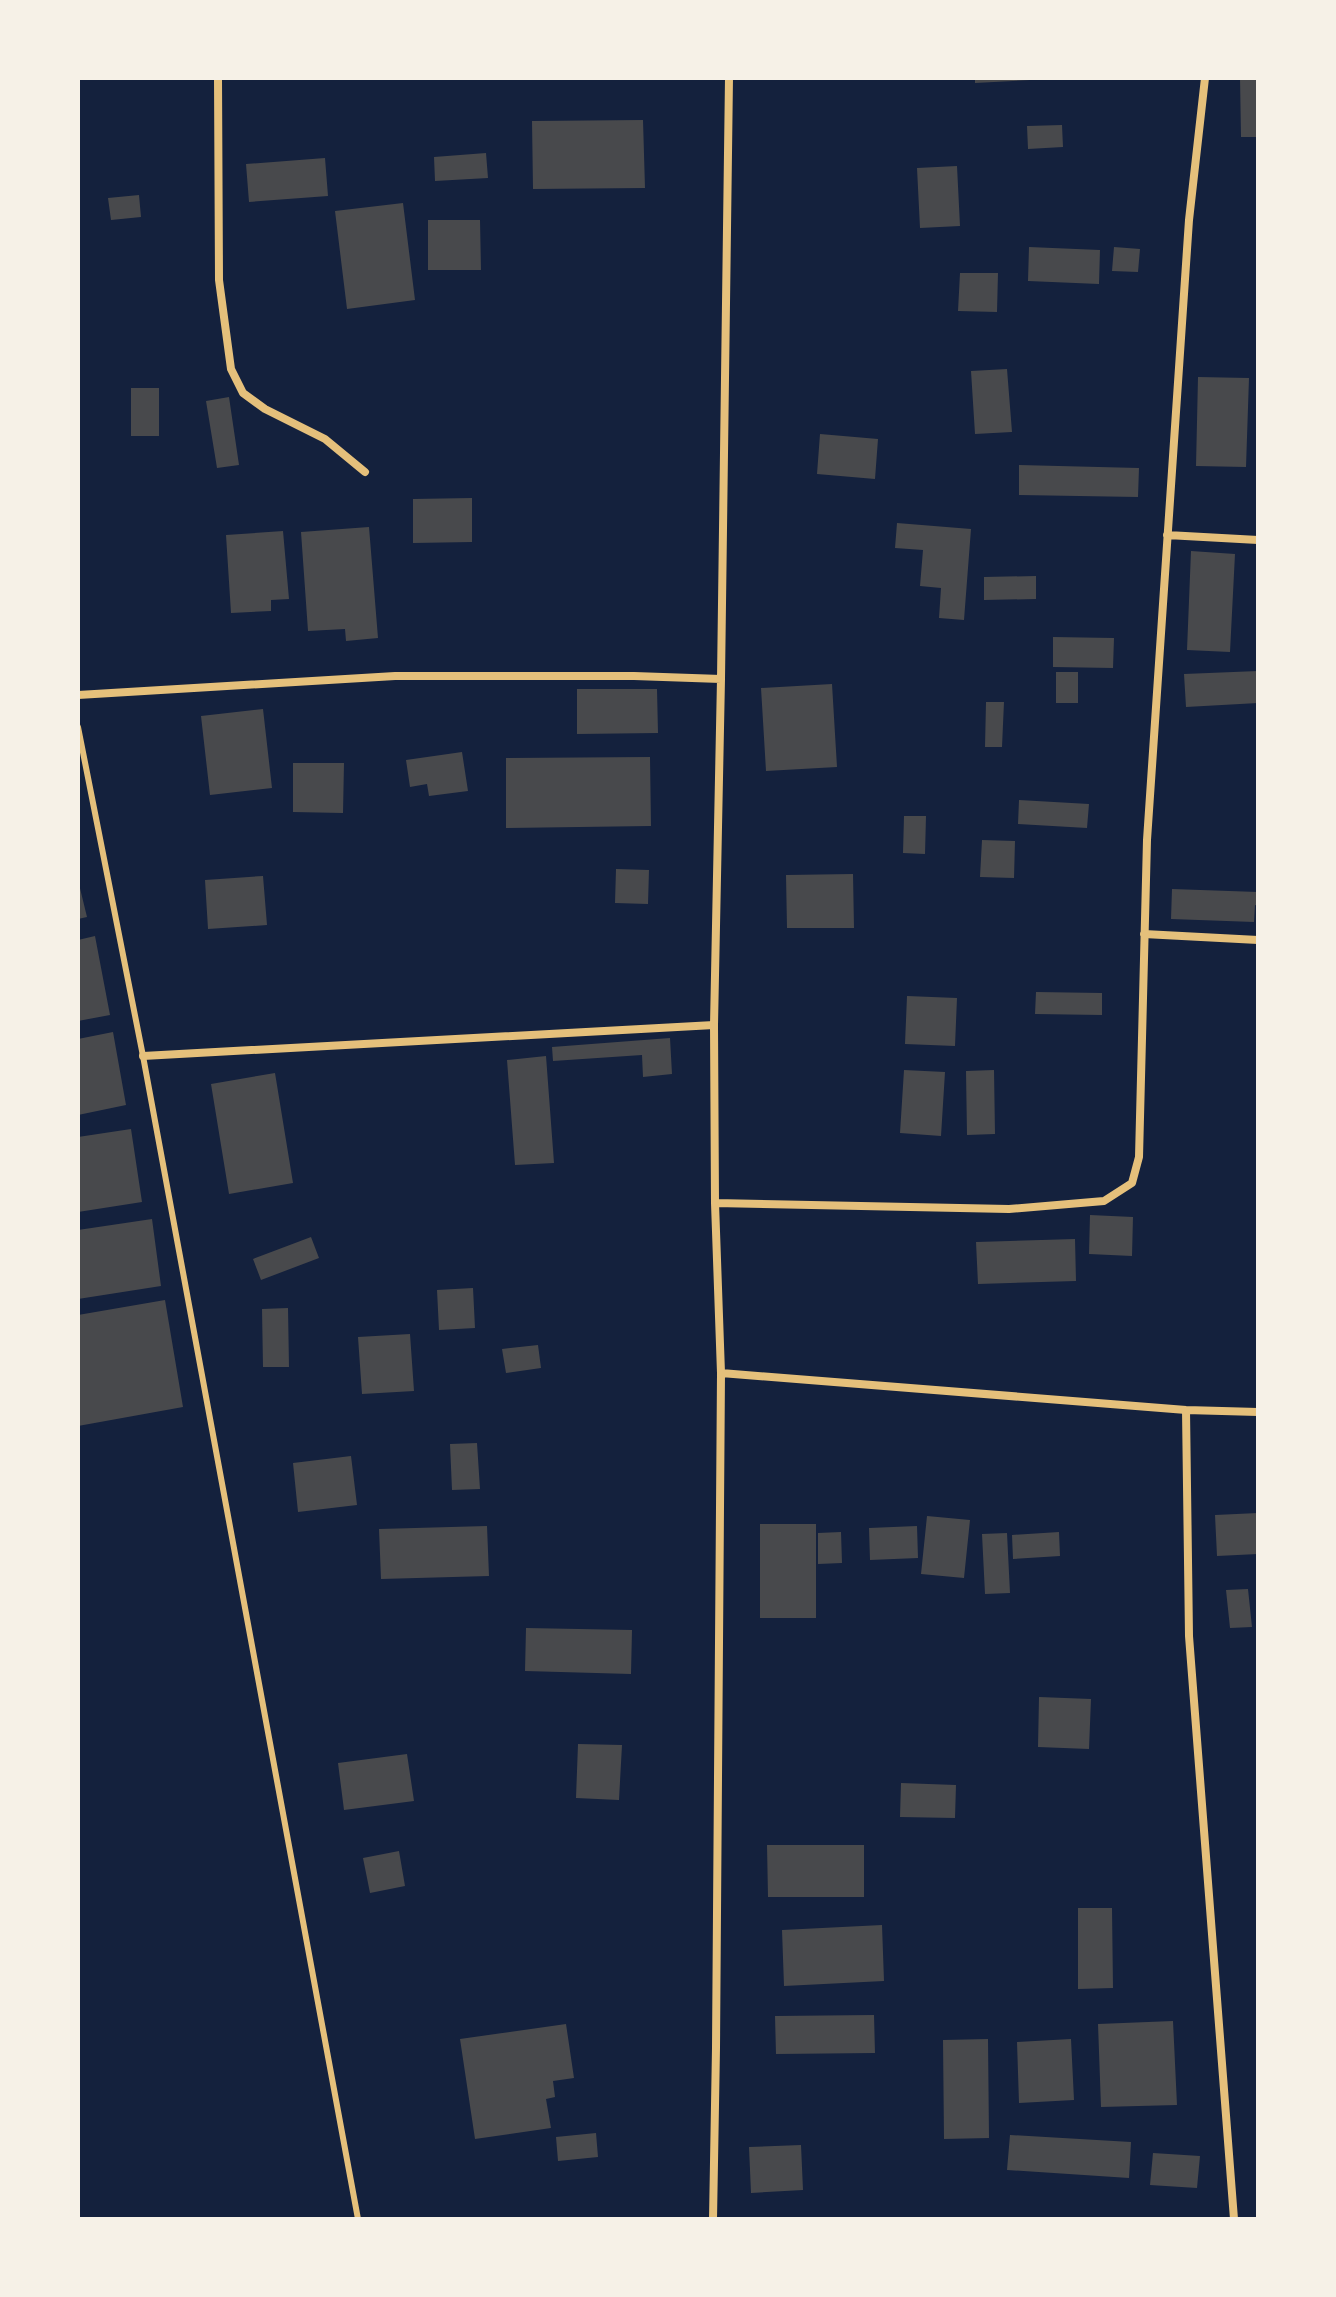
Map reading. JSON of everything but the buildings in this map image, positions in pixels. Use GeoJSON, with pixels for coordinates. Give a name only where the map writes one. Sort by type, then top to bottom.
{"type":"FeatureCollection","features":[{"type":"Feature","properties":{"kind":"street"},"geometry":{"type":"LineString","coordinates":[[218,78],[219,280],[231,369],[243,393],[265,409],[325,439],[365,472]]}},
{"type":"Feature","properties":{"kind":"street"},"geometry":{"type":"LineString","coordinates":[[713,2219],[721,1373],[715,1203],[714,1025],[729,78]]}},
{"type":"Feature","properties":{"kind":"street"},"geometry":{"type":"LineString","coordinates":[[715,1203],[1009,1209],[1104,1201],[1132,1183],[1139,1157],[1147,840],[1167,535],[1189,220],[1205,78]]}},
{"type":"Feature","properties":{"kind":"street"},"geometry":{"type":"LineString","coordinates":[[1167,535],[1258,540]]}},
{"type":"Feature","properties":{"kind":"street"},"geometry":{"type":"LineString","coordinates":[[78,695],[395,676],[721,679]]}},
{"type":"Feature","properties":{"kind":"street"},"geometry":{"type":"LineString","coordinates":[[1144,934],[1258,940]]}},
{"type":"Feature","properties":{"kind":"street"},"geometry":{"type":"LineString","coordinates":[[143,1056],[714,1025]]}},
{"type":"Feature","properties":{"kind":"street"},"geometry":{"type":"LineString","coordinates":[[721,1373],[1186,1410],[1258,1412]]}},
{"type":"Feature","properties":{"kind":"street"},"geometry":{"type":"LineString","coordinates":[[1186,1410],[1189,1636],[1234,2219]]}},
{"type":"Feature","properties":{"kind":"lane"},"geometry":{"type":"LineString","coordinates":[[78,727],[143,1056],[358,2219]]}}]}
